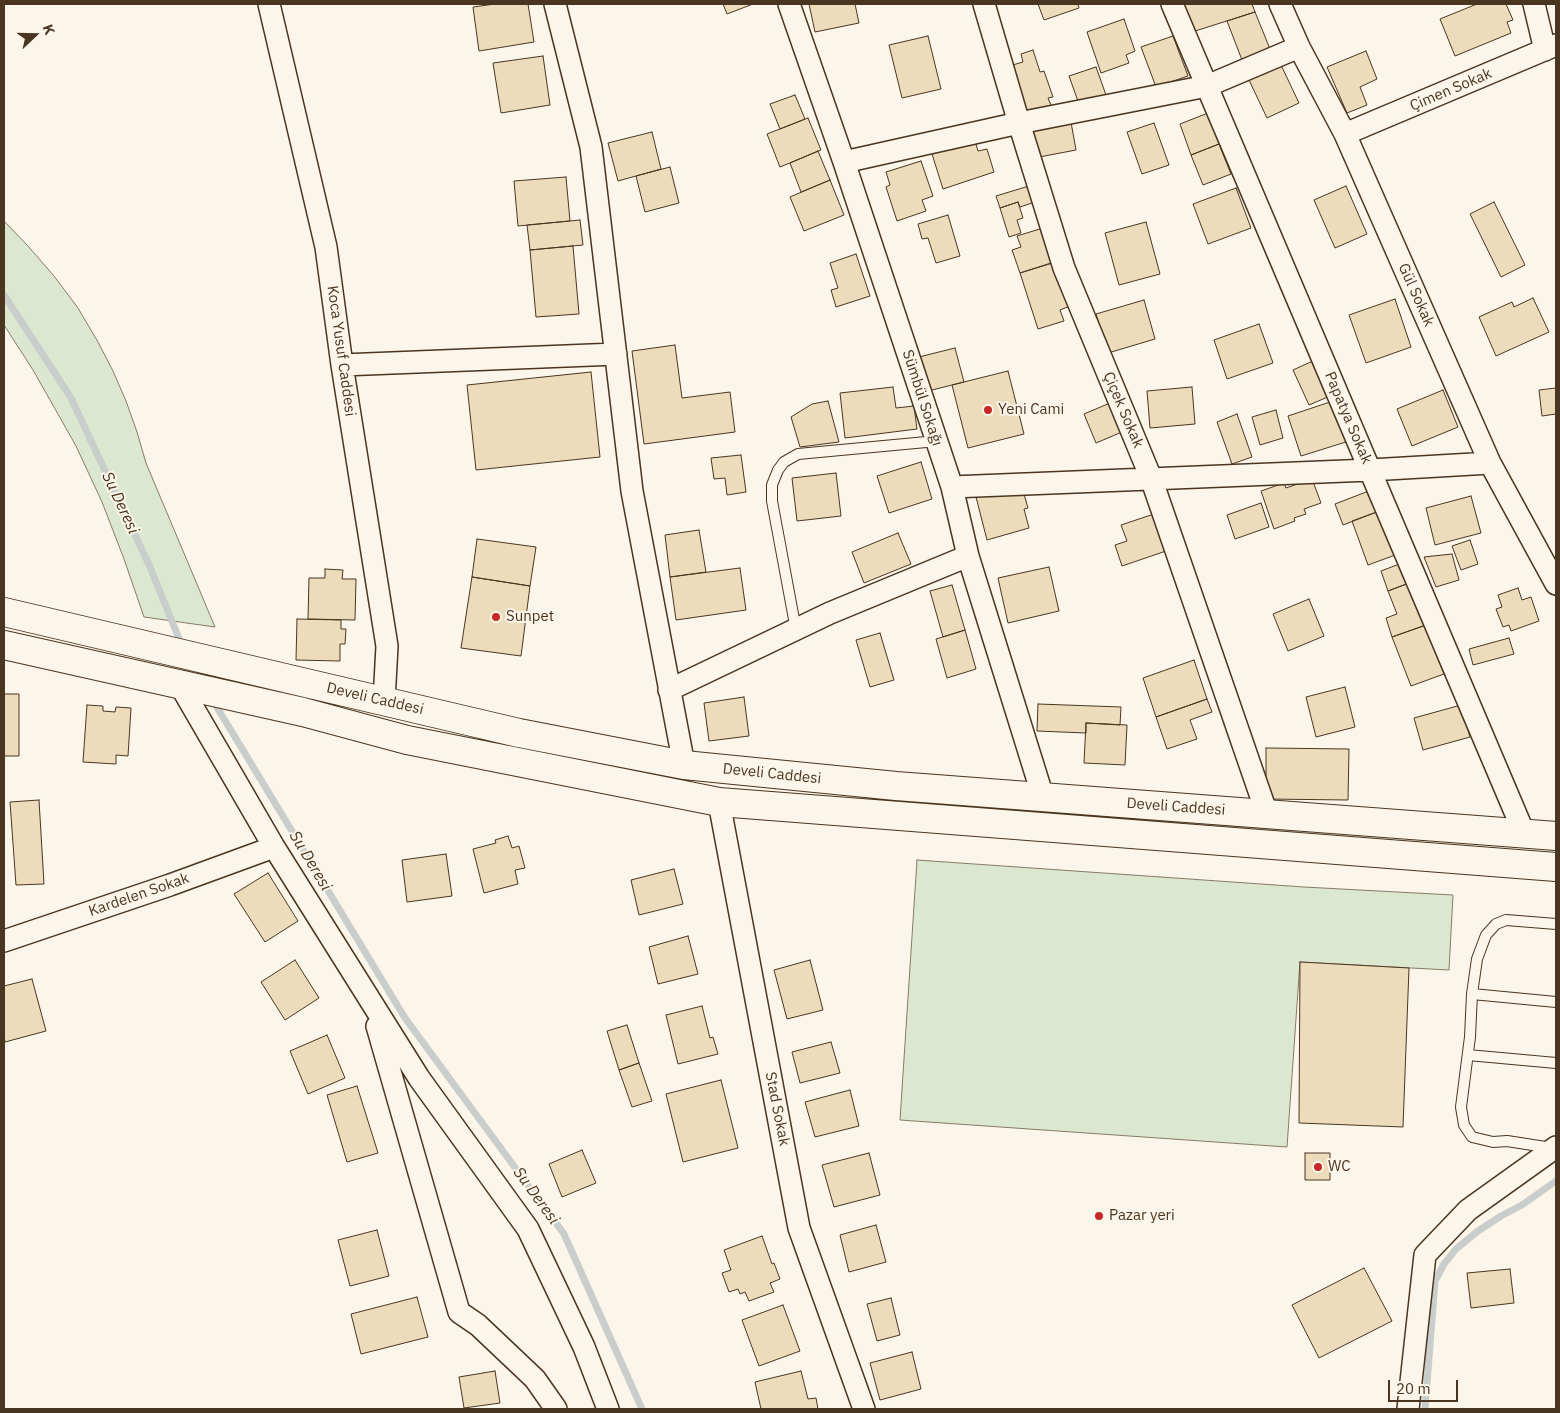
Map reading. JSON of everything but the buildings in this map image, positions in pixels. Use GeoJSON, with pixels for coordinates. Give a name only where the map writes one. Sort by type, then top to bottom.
{"type":"FeatureCollection","features":[{"type":"Feature","properties":{"kind":"main road","name":"Develi Caddesi"},"geometry":{"type":"LineString","coordinates":[[4,612],[519,733],[684,765],[896,786],[1556,836]]}},
{"type":"Feature","properties":{"kind":"main road","name":"Develi Caddesi"},"geometry":{"type":"LineString","coordinates":[[4,645],[303,712],[408,740],[719,802],[1556,867]]}},
{"type":"Feature","properties":{"kind":"street","name":"Koca Yusuf Caddesi"},"geometry":{"type":"LineString","coordinates":[[269,4],[326,247],[342,366],[388,646],[384,701]]}},
{"type":"Feature","properties":{"kind":"street"},"geometry":{"type":"LineString","coordinates":[[555,4],[591,147],[632,492],[684,765]]}},
{"type":"Feature","properties":{"kind":"street","name":"Sümbül Sokağı"},"geometry":{"type":"LineString","coordinates":[[789,4],[844,162],[952,487],[968,556],[1043,797]]}},
{"type":"Feature","properties":{"kind":"street","name":"Çiçek Sokak"},"geometry":{"type":"LineString","coordinates":[[984,4],[1064,268],[1151,478],[1267,814]]}},
{"type":"Feature","properties":{"kind":"street","name":"Papatya Sokak"},"geometry":{"type":"LineString","coordinates":[[1172,4],[1524,833]]}},
{"type":"Feature","properties":{"kind":"street","name":"Gül Sokak"},"geometry":{"type":"LineString","coordinates":[[1280,4],[1299,47],[1344,134],[1490,463],[1556,584]]}},
{"type":"Feature","properties":{"kind":"street"},"geometry":{"type":"LineString","coordinates":[[1534,4],[1551,48]]}},
{"type":"Feature","properties":{"kind":"street"},"geometry":{"type":"LineString","coordinates":[[844,162],[1019,123],[1207,86],[1299,47]]}},
{"type":"Feature","properties":{"kind":"street","name":"Çimen Sokak"},"geometry":{"type":"LineString","coordinates":[[1344,134],[1551,48]]}},
{"type":"Feature","properties":{"kind":"street"},"geometry":{"type":"LineString","coordinates":[[342,366],[616,354]]}},
{"type":"Feature","properties":{"kind":"street"},"geometry":{"type":"LineString","coordinates":[[952,487],[1370,470],[1490,463]]}},
{"type":"Feature","properties":{"kind":"street"},"geometry":{"type":"LineString","coordinates":[[669,690],[830,613],[968,556]]}},
{"type":"Feature","properties":{"kind":"street"},"geometry":{"type":"LineString","coordinates":[[188,687],[274,847],[370,1001],[419,1078],[528,1229],[584,1347],[608,1409]]}},
{"type":"Feature","properties":{"kind":"street","name":"Stad Sokak"},"geometry":{"type":"LineString","coordinates":[[719,802],[799,1228],[864,1409]]}},
{"type":"Feature","properties":{"kind":"street","name":"Kardelen Sokak"},"geometry":{"type":"LineString","coordinates":[[4,941],[170,885],[274,847]]}},
{"type":"Feature","properties":{"kind":"street"},"geometry":{"type":"LineString","coordinates":[[370,1001],[459,1312],[478,1325],[535,1379],[556,1409]]}},
{"type":"Feature","properties":{"kind":"street"},"geometry":{"type":"LineString","coordinates":[[1408,1409],[1425,1255],[1468,1210],[1555,1148]]}},
{"type":"Feature","properties":{"kind":"lane"},"geometry":{"type":"LineString","coordinates":[[796,630],[772,501],[772,485],[778,470],[784,462],[798,454],[937,441]]}},
{"type":"Feature","properties":{"kind":"lane"},"geometry":{"type":"LineString","coordinates":[[1555,1148],[1507,1141],[1493,1142],[1472,1137],[1464,1125],[1462,1108],[1472,994],[1477,959],[1486,935],[1496,924],[1506,920],[1556,924]]}},
{"type":"Feature","properties":{"kind":"lane"},"geometry":{"type":"LineString","coordinates":[[1472,994],[1556,1002]]}},
{"type":"Feature","properties":{"kind":"lane"},"geometry":{"type":"LineString","coordinates":[[1468,1055],[1556,1063]]}},
{"type":"Feature","properties":{"kind":"green space"},"geometry":{"type":"Polygon","coordinates":[[[4,221],[54,276],[78,308],[98,342],[126,401],[146,463],[215,627],[144,617],[102,502],[76,446],[33,370],[4,325],[4,221]]]}},
{"type":"Feature","properties":{"kind":"green space"},"geometry":{"type":"Polygon","coordinates":[[[917,860],[1304,887],[1453,895],[1449,970],[1300,962],[1287,1147],[900,1120],[917,860]]]}},
{"type":"Feature","properties":{"kind":"waterway","name":"Su Deresi"},"geometry":{"type":"LineString","coordinates":[[4,295],[71,398],[150,567],[182,646]]}},
{"type":"Feature","properties":{"kind":"waterway","name":"Su Deresi"},"geometry":{"type":"LineString","coordinates":[[212,699],[405,1018],[564,1234],[642,1409]]}},
{"type":"Feature","properties":{"kind":"waterway"},"geometry":{"type":"LineString","coordinates":[[1425,1409],[1435,1281],[1444,1264],[1456,1249],[1478,1231],[1522,1205],[1556,1181]]}},
{"type":"Feature","properties":{"kind":"place","name":"Yeni Cami"},"geometry":{"type":"Point","coordinates":[988,410]}},
{"type":"Feature","properties":{"kind":"place","name":"Sunpet"},"geometry":{"type":"Point","coordinates":[496,617]}},
{"type":"Feature","properties":{"kind":"place","name":"WC"},"geometry":{"type":"Point","coordinates":[1318,1167]}},
{"type":"Feature","properties":{"kind":"place","name":"Pazar yeri"},"geometry":{"type":"Point","coordinates":[1099,1216]}}]}
